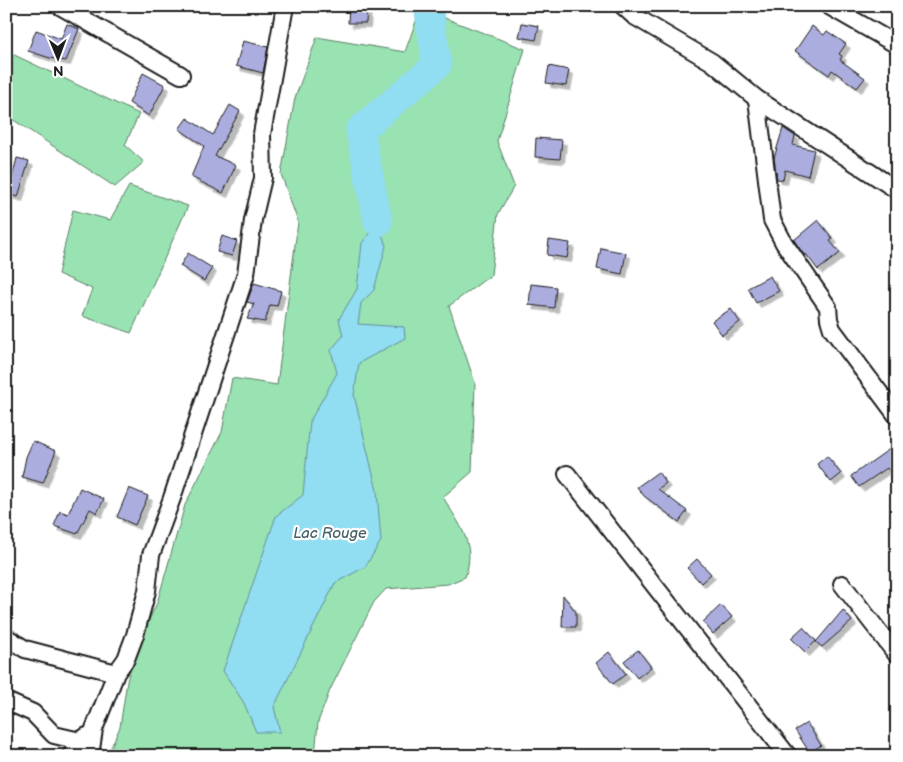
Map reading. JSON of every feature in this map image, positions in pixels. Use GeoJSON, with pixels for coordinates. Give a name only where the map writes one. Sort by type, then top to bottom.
{"type":"FeatureCollection","features":[{"type":"Feature","properties":{"kind":"street"},"geometry":{"type":"LineString","coordinates":[[60,6],[181,75]]}},
{"type":"Feature","properties":{"kind":"street"},"geometry":{"type":"LineString","coordinates":[[90,756],[94,729],[116,674],[126,659],[135,635],[146,591],[151,555],[172,498],[246,274],[253,220],[263,178],[262,134],[285,6]]}},
{"type":"Feature","properties":{"kind":"street"},"geometry":{"type":"LineString","coordinates":[[623,6],[634,16],[712,62],[757,99],[897,190]]}},
{"type":"Feature","properties":{"kind":"street"},"geometry":{"type":"LineString","coordinates":[[829,6],[897,45]]}},
{"type":"Feature","properties":{"kind":"street"},"geometry":{"type":"LineString","coordinates":[[757,99],[772,220],[784,243],[828,307],[832,329],[897,416]]}},
{"type":"Feature","properties":{"kind":"street"},"geometry":{"type":"LineString","coordinates":[[567,474],[788,756]]}},
{"type":"Feature","properties":{"kind":"street"},"geometry":{"type":"LineString","coordinates":[[842,584],[897,655]]}},
{"type":"Feature","properties":{"kind":"street"},"geometry":{"type":"LineString","coordinates":[[6,637],[25,649],[116,674]]}},
{"type":"Feature","properties":{"kind":"street"},"geometry":{"type":"LineString","coordinates":[[6,701],[33,714],[54,735],[80,741]]}},
{"type":"Feature","properties":{"kind":"street"},"geometry":{"type":"LineString","coordinates":[[71,756],[80,741],[94,729]]}},
{"type":"Feature","properties":{"kind":"green space"},"geometry":{"type":"Polygon","coordinates":[[[442,17],[525,49],[497,141],[514,186],[498,214],[491,275],[449,306],[475,383],[472,472],[443,497],[460,525],[468,544],[468,565],[465,577],[448,584],[386,589],[374,602],[330,690],[318,722],[315,756],[107,756],[120,727],[127,681],[136,647],[157,603],[185,505],[222,432],[232,378],[277,385],[298,222],[281,174],[295,98],[317,37],[405,52],[416,21],[442,17]]]}},
{"type":"Feature","properties":{"kind":"green space"},"geometry":{"type":"Polygon","coordinates":[[[6,51],[139,114],[125,145],[144,162],[115,187],[6,115],[6,51]]]}},
{"type":"Feature","properties":{"kind":"green space"},"geometry":{"type":"Polygon","coordinates":[[[129,186],[188,206],[131,333],[82,316],[92,289],[58,274],[73,210],[110,220],[129,186]]]}},
{"type":"Feature","properties":{"kind":"water","name":"Lac Rouge"},"geometry":{"type":"Polygon","coordinates":[[[378,222],[386,246],[374,290],[361,303],[358,324],[404,327],[405,338],[359,363],[354,395],[377,491],[381,541],[365,567],[335,583],[274,707],[280,732],[256,732],[244,703],[223,671],[276,516],[303,495],[310,421],[337,373],[331,350],[343,336],[339,319],[357,289],[362,243],[378,222]]]}},
{"type":"Feature","properties":{"kind":"building"},"geometry":{"type":"Polygon","coordinates":[[[349,6],[367,6],[366,23],[348,23],[349,6]]]}},
{"type":"Feature","properties":{"kind":"building"},"geometry":{"type":"Polygon","coordinates":[[[522,23],[539,26],[536,40],[519,37],[522,23]]]}},
{"type":"Feature","properties":{"kind":"building"},"geometry":{"type":"Polygon","coordinates":[[[67,24],[79,29],[66,61],[28,51],[36,30],[61,39],[67,24]]]}},
{"type":"Feature","properties":{"kind":"building"},"geometry":{"type":"Polygon","coordinates":[[[812,26],[824,35],[827,31],[846,44],[839,54],[842,56],[840,60],[865,78],[857,88],[832,70],[829,75],[795,51],[812,26]]]}},
{"type":"Feature","properties":{"kind":"building"},"geometry":{"type":"Polygon","coordinates":[[[243,41],[268,47],[263,73],[236,66],[243,41]]]}},
{"type":"Feature","properties":{"kind":"building"},"geometry":{"type":"Polygon","coordinates":[[[549,66],[569,70],[566,86],[546,83],[549,66]]]}},
{"type":"Feature","properties":{"kind":"building"},"geometry":{"type":"Polygon","coordinates":[[[143,73],[165,85],[149,116],[129,103],[143,73]]]}},
{"type":"Feature","properties":{"kind":"building"},"geometry":{"type":"Polygon","coordinates":[[[230,105],[240,111],[215,156],[236,165],[223,193],[191,177],[204,146],[179,129],[187,118],[213,135],[230,105]]]}},
{"type":"Feature","properties":{"kind":"building"},"geometry":{"type":"Polygon","coordinates":[[[783,128],[795,136],[793,145],[814,150],[808,176],[785,170],[783,180],[777,179],[774,158],[783,128]]]}},
{"type":"Feature","properties":{"kind":"building"},"geometry":{"type":"Polygon","coordinates":[[[536,138],[562,140],[560,159],[535,157],[536,138]]]}},
{"type":"Feature","properties":{"kind":"building"},"geometry":{"type":"Polygon","coordinates":[[[17,158],[29,161],[18,197],[8,194],[17,158]]]}},
{"type":"Feature","properties":{"kind":"building"},"geometry":{"type":"Polygon","coordinates":[[[818,220],[833,239],[830,241],[840,253],[818,270],[806,254],[804,255],[794,240],[818,220]]]}},
{"type":"Feature","properties":{"kind":"building"},"geometry":{"type":"Polygon","coordinates":[[[222,236],[237,241],[232,256],[217,252],[222,236]]]}},
{"type":"Feature","properties":{"kind":"building"},"geometry":{"type":"Polygon","coordinates":[[[549,240],[570,243],[567,258],[547,255],[549,240]]]}},
{"type":"Feature","properties":{"kind":"building"},"geometry":{"type":"Polygon","coordinates":[[[601,248],[626,253],[622,274],[597,269],[601,248]]]}},
{"type":"Feature","properties":{"kind":"building"},"geometry":{"type":"Polygon","coordinates":[[[188,253],[212,268],[204,281],[180,266],[188,253]]]}},
{"type":"Feature","properties":{"kind":"building"},"geometry":{"type":"Polygon","coordinates":[[[770,276],[779,291],[756,303],[748,288],[770,276]]]}},
{"type":"Feature","properties":{"kind":"building"},"geometry":{"type":"Polygon","coordinates":[[[254,283],[281,291],[277,306],[270,305],[265,322],[247,319],[254,304],[247,302],[254,283]]]}},
{"type":"Feature","properties":{"kind":"building"},"geometry":{"type":"Polygon","coordinates":[[[531,284],[556,287],[554,308],[529,305],[531,284]]]}},
{"type":"Feature","properties":{"kind":"building"},"geometry":{"type":"Polygon","coordinates":[[[731,309],[740,322],[722,335],[712,321],[731,309]]]}},
{"type":"Feature","properties":{"kind":"building"},"geometry":{"type":"Polygon","coordinates":[[[33,441],[56,451],[43,483],[22,477],[26,457],[33,441]]]}},
{"type":"Feature","properties":{"kind":"building"},"geometry":{"type":"Polygon","coordinates":[[[891,448],[897,458],[897,482],[887,468],[859,487],[851,476],[891,448]]]}},
{"type":"Feature","properties":{"kind":"building"},"geometry":{"type":"Polygon","coordinates":[[[827,456],[841,474],[831,482],[817,464],[827,456]]]}},
{"type":"Feature","properties":{"kind":"building"},"geometry":{"type":"Polygon","coordinates":[[[658,472],[666,483],[658,489],[687,511],[679,522],[644,496],[637,487],[658,472]]]}},
{"type":"Feature","properties":{"kind":"building"},"geometry":{"type":"Polygon","coordinates":[[[80,488],[104,499],[97,513],[90,509],[77,534],[54,526],[60,511],[68,514],[80,488]]]}},
{"type":"Feature","properties":{"kind":"building"},"geometry":{"type":"Polygon","coordinates":[[[129,488],[148,496],[135,525],[117,517],[129,488]]]}},
{"type":"Feature","properties":{"kind":"building"},"geometry":{"type":"Polygon","coordinates":[[[697,559],[711,574],[701,583],[687,568],[697,559]]]}},
{"type":"Feature","properties":{"kind":"building"},"geometry":{"type":"Polygon","coordinates":[[[563,595],[576,612],[576,627],[562,627],[563,595]]]}},
{"type":"Feature","properties":{"kind":"building"},"geometry":{"type":"Polygon","coordinates":[[[721,605],[732,617],[713,634],[703,622],[721,605]]]}},
{"type":"Feature","properties":{"kind":"building"},"geometry":{"type":"Polygon","coordinates":[[[843,610],[852,621],[822,647],[816,642],[843,610]]]}},
{"type":"Feature","properties":{"kind":"building"},"geometry":{"type":"Polygon","coordinates":[[[803,627],[816,641],[805,652],[791,638],[803,627]]]}},
{"type":"Feature","properties":{"kind":"building"},"geometry":{"type":"Polygon","coordinates":[[[638,650],[651,667],[637,678],[624,661],[638,650]]]}},
{"type":"Feature","properties":{"kind":"building"},"geometry":{"type":"Polygon","coordinates":[[[609,652],[626,674],[613,684],[596,663],[609,652]]]}},
{"type":"Feature","properties":{"kind":"building"},"geometry":{"type":"Polygon","coordinates":[[[807,723],[821,745],[810,753],[795,730],[807,723]]]}},
{"type":"Feature","properties":{"kind":"waterway"},"geometry":{"type":"LineString","coordinates":[[378,222],[360,130],[437,65],[428,6]]}}]}
